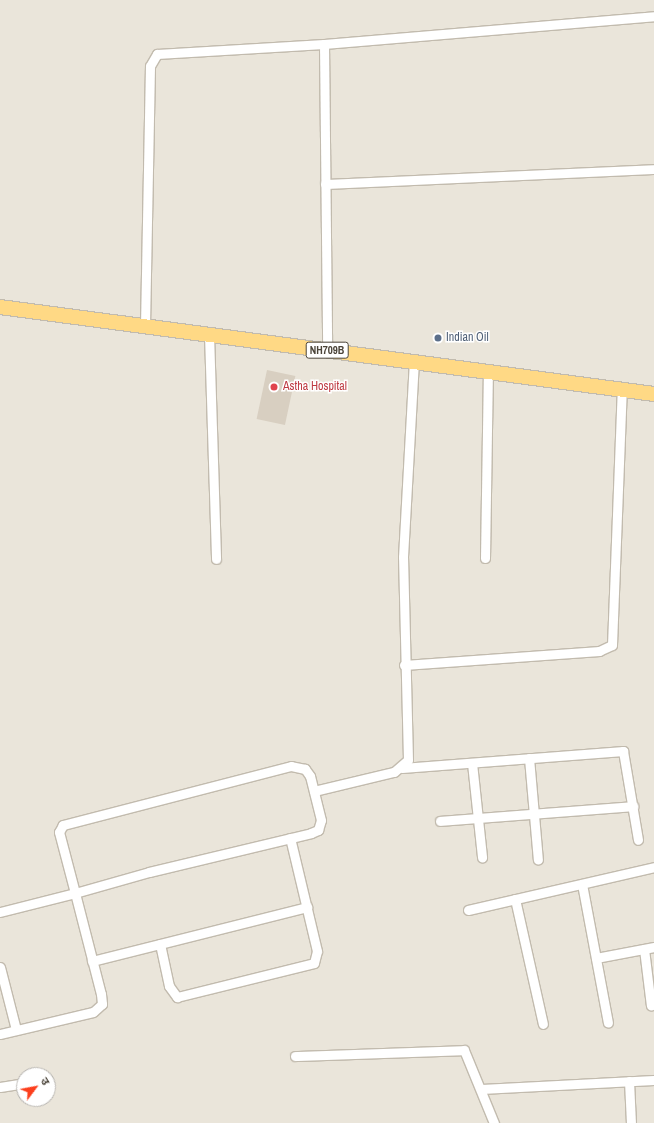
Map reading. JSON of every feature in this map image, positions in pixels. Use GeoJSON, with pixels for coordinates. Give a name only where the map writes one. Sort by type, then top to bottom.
{"type":"FeatureCollection","features":[{"type":"Feature","properties":{"kind":"highway","name":"NH709B"},"geometry":{"type":"LineString","coordinates":[[0,308],[488,370],[622,388],[654,394]]}},
{"type":"Feature","properties":{"kind":"street"},"geometry":{"type":"LineString","coordinates":[[145,326],[152,59],[167,51],[324,44],[654,16]]}},
{"type":"Feature","properties":{"kind":"street"},"geometry":{"type":"LineString","coordinates":[[324,44],[327,350]]}},
{"type":"Feature","properties":{"kind":"street"},"geometry":{"type":"LineString","coordinates":[[325,184],[654,168]]}},
{"type":"Feature","properties":{"kind":"street"},"geometry":{"type":"LineString","coordinates":[[209,334],[216,559]]}},
{"type":"Feature","properties":{"kind":"street"},"geometry":{"type":"LineString","coordinates":[[402,768],[408,753],[404,665],[404,524],[414,361]]}},
{"type":"Feature","properties":{"kind":"street"},"geometry":{"type":"LineString","coordinates":[[485,558],[488,370]]}},
{"type":"Feature","properties":{"kind":"street"},"geometry":{"type":"LineString","coordinates":[[404,665],[599,651],[612,645],[622,388]]}},
{"type":"Feature","properties":{"kind":"street"},"geometry":{"type":"LineString","coordinates":[[314,791],[402,768],[623,751],[638,840]]}},
{"type":"Feature","properties":{"kind":"street"},"geometry":{"type":"LineString","coordinates":[[528,758],[538,860]]}},
{"type":"Feature","properties":{"kind":"street"},"geometry":{"type":"LineString","coordinates":[[472,763],[482,857]]}},
{"type":"Feature","properties":{"kind":"street"},"geometry":{"type":"LineString","coordinates":[[0,912],[75,893],[290,838],[311,833],[320,825],[314,791],[305,769],[291,766],[63,825],[59,832],[75,893],[92,961],[101,994],[100,1009],[0,1034]]}},
{"type":"Feature","properties":{"kind":"street"},"geometry":{"type":"LineString","coordinates":[[440,820],[633,806]]}},
{"type":"Feature","properties":{"kind":"street"},"geometry":{"type":"LineString","coordinates":[[160,944],[169,986],[177,996],[309,965],[318,958],[290,838]]}},
{"type":"Feature","properties":{"kind":"street"},"geometry":{"type":"LineString","coordinates":[[468,910],[654,867]]}},
{"type":"Feature","properties":{"kind":"street"},"geometry":{"type":"LineString","coordinates":[[582,884],[608,1023]]}},
{"type":"Feature","properties":{"kind":"street"},"geometry":{"type":"LineString","coordinates":[[515,899],[543,1024]]}},
{"type":"Feature","properties":{"kind":"street"},"geometry":{"type":"LineString","coordinates":[[92,961],[307,907]]}},
{"type":"Feature","properties":{"kind":"street"},"geometry":{"type":"LineString","coordinates":[[596,958],[654,947]]}},
{"type":"Feature","properties":{"kind":"street"},"geometry":{"type":"LineString","coordinates":[[644,949],[651,1006]]}},
{"type":"Feature","properties":{"kind":"street"},"geometry":{"type":"LineString","coordinates":[[0,967],[16,1030]]}},
{"type":"Feature","properties":{"kind":"street"},"geometry":{"type":"LineString","coordinates":[[295,1056],[461,1050],[468,1054],[494,1123]]}},
{"type":"Feature","properties":{"kind":"street"},"geometry":{"type":"LineString","coordinates":[[481,1089],[654,1080]]}},
{"type":"Feature","properties":{"kind":"street"},"geometry":{"type":"LineString","coordinates":[[629,1081],[631,1123]]}},
{"type":"Feature","properties":{"kind":"street"},"geometry":{"type":"LineString","coordinates":[[0,1087],[16,1084]]}},
{"type":"Feature","properties":{"kind":"shaded area"},"geometry":{"type":"Polygon","coordinates":[[[0,0],[654,0],[654,1123],[0,1123],[0,0]]]}},
{"type":"Feature","properties":{"kind":"building"},"geometry":{"type":"Polygon","coordinates":[[[267,370],[295,376],[285,425],[257,419],[267,370]]]}},
{"type":"Feature","properties":{"kind":"place","name":"Indian Oil"},"geometry":{"type":"Point","coordinates":[438,338]}},
{"type":"Feature","properties":{"kind":"place","name":"Astha Hospital"},"geometry":{"type":"Point","coordinates":[274,387]}}]}
